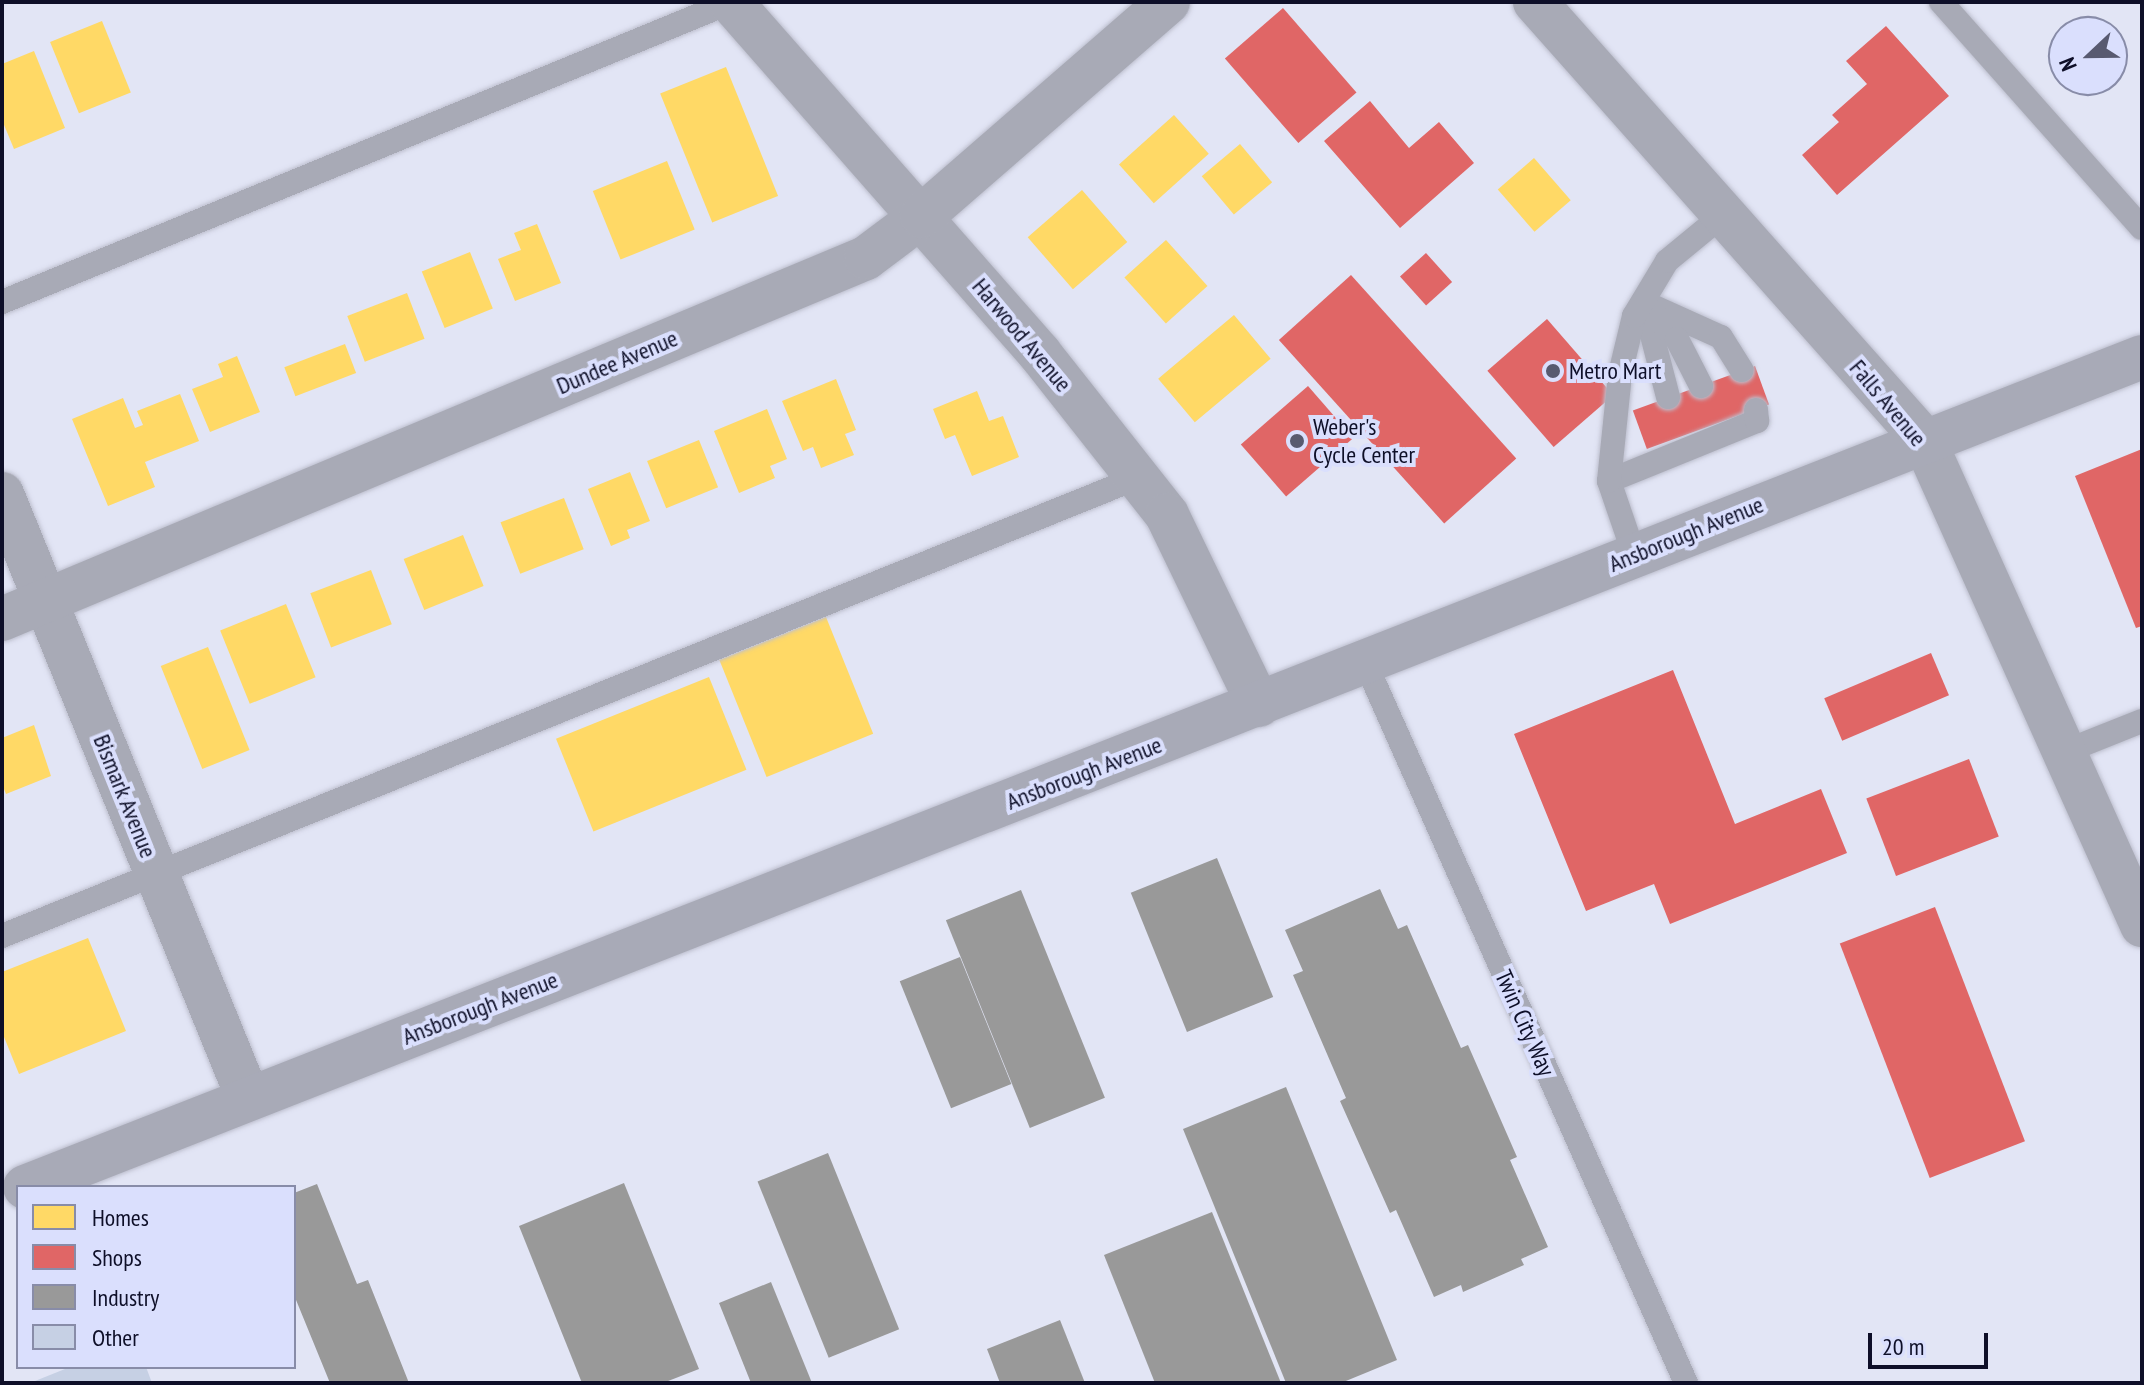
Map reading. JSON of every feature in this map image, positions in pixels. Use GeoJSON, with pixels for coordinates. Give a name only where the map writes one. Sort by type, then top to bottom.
{"type":"FeatureCollection","features":[{"type":"Feature","properties":{"kind":"main road","name":"Ansborough Avenue"},"geometry":{"type":"LineString","coordinates":[[30,1185],[2142,357]]}},
{"type":"Feature","properties":{"kind":"street","name":"Harwood Avenue"},"geometry":{"type":"LineString","coordinates":[[731,2],[1040,354],[1167,515],[1259,705]]}},
{"type":"Feature","properties":{"kind":"street","name":"Dundee Avenue"},"geometry":{"type":"LineString","coordinates":[[2,619],[866,258],[922,216],[1168,2]]}},
{"type":"Feature","properties":{"kind":"street","name":"Falls Avenue"},"geometry":{"type":"LineString","coordinates":[[1535,2],[1924,440],[2142,925]]}},
{"type":"Feature","properties":{"kind":"street","name":"Bismark Avenue"},"geometry":{"type":"LineString","coordinates":[[2,494],[248,1098]]}},
{"type":"Feature","properties":{"kind":"lane"},"geometry":{"type":"LineString","coordinates":[[2,302],[731,2]]}},
{"type":"Feature","properties":{"kind":"lane"},"geometry":{"type":"LineString","coordinates":[[1941,2],[2142,228]]}},
{"type":"Feature","properties":{"kind":"lane"},"geometry":{"type":"LineString","coordinates":[[1634,554],[1609,481],[1620,374],[1634,316],[1667,261],[1723,215]]}},
{"type":"Feature","properties":{"kind":"lane"},"geometry":{"type":"LineString","coordinates":[[1643,302],[1721,337],[1742,370]]}},
{"type":"Feature","properties":{"kind":"lane"},"geometry":{"type":"LineString","coordinates":[[1643,302],[1677,339],[1701,386]]}},
{"type":"Feature","properties":{"kind":"lane"},"geometry":{"type":"LineString","coordinates":[[1643,302],[1668,397]]}},
{"type":"Feature","properties":{"kind":"lane"},"geometry":{"type":"LineString","coordinates":[[1609,481],[1684,444],[1720,430],[1757,421],[1756,410]]}},
{"type":"Feature","properties":{"kind":"lane"},"geometry":{"type":"LineString","coordinates":[[2,936],[1137,478]]}},
{"type":"Feature","properties":{"kind":"lane","name":"Twin City Way"},"geometry":{"type":"LineString","coordinates":[[1365,662],[1686,1383]]}},
{"type":"Feature","properties":{"kind":"lane"},"geometry":{"type":"LineString","coordinates":[[2064,752],[2142,721]]}},
{"type":"Feature","properties":{"kind":"building: Homes"},"geometry":{"type":"Polygon","coordinates":[[[102,21],[131,92],[79,113],[50,42],[102,21]]]}},
{"type":"Feature","properties":{"kind":"building: Homes"},"geometry":{"type":"Polygon","coordinates":[[[34,51],[65,128],[14,149],[2,120],[2,64],[34,51]]]}},
{"type":"Feature","properties":{"kind":"building: Homes"},"geometry":{"type":"Polygon","coordinates":[[[726,67],[778,196],[712,222],[660,94],[726,67]]]}},
{"type":"Feature","properties":{"kind":"building: Homes"},"geometry":{"type":"Polygon","coordinates":[[[1174,115],[1209,154],[1154,203],[1119,165],[1174,115]]]}},
{"type":"Feature","properties":{"kind":"building: Homes"},"geometry":{"type":"Polygon","coordinates":[[[1240,144],[1272,182],[1234,214],[1202,176],[1240,144]]]}},
{"type":"Feature","properties":{"kind":"building: Homes"},"geometry":{"type":"Polygon","coordinates":[[[1534,158],[1571,200],[1535,232],[1498,189],[1534,158]]]}},
{"type":"Feature","properties":{"kind":"building: Homes"},"geometry":{"type":"Polygon","coordinates":[[[667,161],[695,230],[621,260],[593,191],[667,161]]]}},
{"type":"Feature","properties":{"kind":"building: Homes"},"geometry":{"type":"Polygon","coordinates":[[[1082,190],[1127,242],[1073,289],[1028,237],[1082,190]]]}},
{"type":"Feature","properties":{"kind":"building: Homes"},"geometry":{"type":"Polygon","coordinates":[[[537,224],[561,283],[515,301],[498,259],[521,250],[514,233],[537,224]]]}},
{"type":"Feature","properties":{"kind":"building: Homes"},"geometry":{"type":"Polygon","coordinates":[[[1166,240],[1207,286],[1166,324],[1124,277],[1166,240]]]}},
{"type":"Feature","properties":{"kind":"building: Homes"},"geometry":{"type":"Polygon","coordinates":[[[470,252],[493,309],[445,328],[422,271],[470,252]]]}},
{"type":"Feature","properties":{"kind":"building: Homes"},"geometry":{"type":"Polygon","coordinates":[[[407,293],[425,339],[365,362],[347,316],[407,293]]]}},
{"type":"Feature","properties":{"kind":"building: Homes"},"geometry":{"type":"Polygon","coordinates":[[[1234,315],[1271,359],[1195,422],[1158,379],[1234,315]]]}},
{"type":"Feature","properties":{"kind":"building: Homes"},"geometry":{"type":"Polygon","coordinates":[[[345,344],[356,373],[295,396],[284,367],[345,344]]]}},
{"type":"Feature","properties":{"kind":"building: Homes"},"geometry":{"type":"Polygon","coordinates":[[[237,356],[260,412],[210,432],[192,389],[223,377],[218,364],[237,356]]]}},
{"type":"Feature","properties":{"kind":"building: Homes"},"geometry":{"type":"Polygon","coordinates":[[[836,379],[856,430],[845,434],[854,455],[821,468],[813,447],[803,451],[782,401],[836,379]]]}},
{"type":"Feature","properties":{"kind":"building: Homes"},"geometry":{"type":"Polygon","coordinates":[[[977,391],[989,421],[1003,416],[1019,457],[972,476],[955,435],[945,439],[933,409],[977,391]]]}},
{"type":"Feature","properties":{"kind":"building: Homes"},"geometry":{"type":"Polygon","coordinates":[[[180,394],[199,441],[145,462],[155,487],[108,506],[72,419],[123,398],[135,428],[143,425],[137,411],[180,394]]]}},
{"type":"Feature","properties":{"kind":"building: Homes"},"geometry":{"type":"Polygon","coordinates":[[[767,409],[787,459],[770,466],[775,478],[739,493],[714,431],[767,409]]]}},
{"type":"Feature","properties":{"kind":"building: Homes"},"geometry":{"type":"Polygon","coordinates":[[[699,440],[718,487],[666,508],[647,461],[699,440]]]}},
{"type":"Feature","properties":{"kind":"building: Homes"},"geometry":{"type":"Polygon","coordinates":[[[630,472],[650,521],[627,530],[630,538],[611,546],[588,489],[630,472]]]}},
{"type":"Feature","properties":{"kind":"building: Homes"},"geometry":{"type":"Polygon","coordinates":[[[564,498],[584,549],[520,574],[501,522],[564,498]]]}},
{"type":"Feature","properties":{"kind":"building: Homes"},"geometry":{"type":"Polygon","coordinates":[[[463,535],[484,586],[424,610],[404,559],[463,535]]]}},
{"type":"Feature","properties":{"kind":"building: Homes"},"geometry":{"type":"Polygon","coordinates":[[[371,570],[392,624],[331,647],[310,593],[371,570]]]}},
{"type":"Feature","properties":{"kind":"building: Homes"},"geometry":{"type":"Polygon","coordinates":[[[286,604],[316,677],[250,704],[220,631],[286,604]]]}},
{"type":"Feature","properties":{"kind":"building: Homes"},"geometry":{"type":"Polygon","coordinates":[[[826,617],[873,734],[767,777],[719,660],[826,617]]]}},
{"type":"Feature","properties":{"kind":"building: Homes"},"geometry":{"type":"Polygon","coordinates":[[[208,647],[250,750],[202,769],[161,666],[208,647]]]}},
{"type":"Feature","properties":{"kind":"building: Homes"},"geometry":{"type":"Polygon","coordinates":[[[709,677],[746,770],[593,832],[556,739],[709,677]]]}},
{"type":"Feature","properties":{"kind":"building: Homes"},"geometry":{"type":"Polygon","coordinates":[[[34,725],[51,776],[6,794],[2,784],[2,738],[34,725]]]}},
{"type":"Feature","properties":{"kind":"building: Homes"},"geometry":{"type":"Polygon","coordinates":[[[88,938],[126,1031],[19,1074],[2,1032],[2,972],[88,938]]]}},
{"type":"Feature","properties":{"kind":"building: Shops"},"geometry":{"type":"Polygon","coordinates":[[[1283,8],[1356,93],[1298,143],[1225,59],[1283,8]]]}},
{"type":"Feature","properties":{"kind":"building: Shops"},"geometry":{"type":"Polygon","coordinates":[[[1886,26],[1949,96],[1837,195],[1802,155],[1839,122],[1832,115],[1867,84],[1846,61],[1886,26]]]}},
{"type":"Feature","properties":{"kind":"building: Shops"},"geometry":{"type":"Polygon","coordinates":[[[1370,101],[1409,148],[1439,122],[1474,163],[1400,228],[1324,141],[1370,101]]]}},
{"type":"Feature","properties":{"kind":"building: Shops"},"geometry":{"type":"Polygon","coordinates":[[[1426,253],[1452,282],[1426,305],[1400,276],[1426,253]]]}},
{"type":"Feature","properties":{"kind":"building: Shops"},"geometry":{"type":"Polygon","coordinates":[[[1351,275],[1516,459],[1444,523],[1279,340],[1351,275]]]}},
{"type":"Feature","properties":{"kind":"building: Shops"},"geometry":{"type":"Polygon","coordinates":[[[1547,319],[1613,395],[1554,447],[1487,371],[1547,319]]]}},
{"type":"Feature","properties":{"kind":"building: Shops","name":"Metro Mart"},"geometry":{"type":"Polygon","coordinates":[[[1755,366],[1769,405],[1647,449],[1633,410],[1755,366]]]}},
{"type":"Feature","properties":{"kind":"building: Shops","name":"Weber's Cycle Center"},"geometry":{"type":"Polygon","coordinates":[[[1308,386],[1353,438],[1286,496],[1241,444],[1308,386]]]}},
{"type":"Feature","properties":{"kind":"building: Shops"},"geometry":{"type":"Polygon","coordinates":[[[2142,449],[2142,626],[2136,628],[2075,476],[2142,449]]]}},
{"type":"Feature","properties":{"kind":"building: Shops"},"geometry":{"type":"Polygon","coordinates":[[[1931,653],[1949,695],[1842,741],[1824,698],[1931,653]]]}},
{"type":"Feature","properties":{"kind":"building: Shops"},"geometry":{"type":"Polygon","coordinates":[[[1673,670],[1735,824],[1821,789],[1847,853],[1670,924],[1654,884],[1586,911],[1514,734],[1673,670]]]}},
{"type":"Feature","properties":{"kind":"building: Shops"},"geometry":{"type":"Polygon","coordinates":[[[1969,759],[1999,836],[1896,876],[1866,798],[1969,759]]]}},
{"type":"Feature","properties":{"kind":"building: Shops"},"geometry":{"type":"Polygon","coordinates":[[[1935,907],[2025,1141],[1930,1178],[1840,944],[1935,907]]]}},
{"type":"Feature","properties":{"kind":"building: Industry"},"geometry":{"type":"Polygon","coordinates":[[[1217,858],[1273,997],[1187,1032],[1131,893],[1217,858]]]}},
{"type":"Feature","properties":{"kind":"building: Industry"},"geometry":{"type":"Polygon","coordinates":[[[1380,889],[1398,929],[1407,925],[1461,1048],[1468,1045],[1517,1157],[1510,1160],[1548,1247],[1521,1259],[1524,1265],[1463,1292],[1461,1285],[1434,1297],[1396,1210],[1390,1213],[1340,1101],[1346,1098],[1293,975],[1303,971],[1285,930],[1380,889]]]}},
{"type":"Feature","properties":{"kind":"building: Industry"},"geometry":{"type":"Polygon","coordinates":[[[1021,890],[1105,1098],[1030,1128],[946,920],[1021,890]]]}},
{"type":"Feature","properties":{"kind":"building: Industry"},"geometry":{"type":"Polygon","coordinates":[[[960,957],[1011,1084],[951,1108],[900,981],[960,957]]]}},
{"type":"Feature","properties":{"kind":"building: Industry"},"geometry":{"type":"Polygon","coordinates":[[[1286,1087],[1397,1360],[1341,1383],[1286,1383],[1183,1129],[1286,1087]]]}},
{"type":"Feature","properties":{"kind":"building: Industry"},"geometry":{"type":"Polygon","coordinates":[[[828,1153],[899,1329],[829,1358],[758,1181],[828,1153]]]}},
{"type":"Feature","properties":{"kind":"building: Industry"},"geometry":{"type":"Polygon","coordinates":[[[624,1183],[699,1369],[663,1383],[582,1383],[519,1226],[624,1183]]]}},
{"type":"Feature","properties":{"kind":"building: Industry"},"geometry":{"type":"Polygon","coordinates":[[[317,1184],[357,1284],[368,1280],[409,1383],[330,1383],[296,1300],[296,1192],[317,1184]]]}},
{"type":"Feature","properties":{"kind":"building: Industry"},"geometry":{"type":"Polygon","coordinates":[[[1212,1212],[1281,1383],[1155,1383],[1104,1255],[1212,1212]]]}},
{"type":"Feature","properties":{"kind":"building: Industry"},"geometry":{"type":"Polygon","coordinates":[[[771,1282],[812,1383],[751,1383],[719,1303],[771,1282]]]}},
{"type":"Feature","properties":{"kind":"building: Industry"},"geometry":{"type":"Polygon","coordinates":[[[1060,1320],[1085,1383],[1000,1383],[987,1349],[1060,1320]]]}},
{"type":"Feature","properties":{"kind":"building: Other"},"geometry":{"type":"Polygon","coordinates":[[[65,1369],[147,1369],[152,1383],[30,1383],[65,1369]]]}},
{"type":"Feature","properties":{"kind":"place","name":"Metro Mart"},"geometry":{"type":"Point","coordinates":[1553,371]}},
{"type":"Feature","properties":{"kind":"place","name":"Weber's Cycle Center"},"geometry":{"type":"Point","coordinates":[1297,441]}}]}
